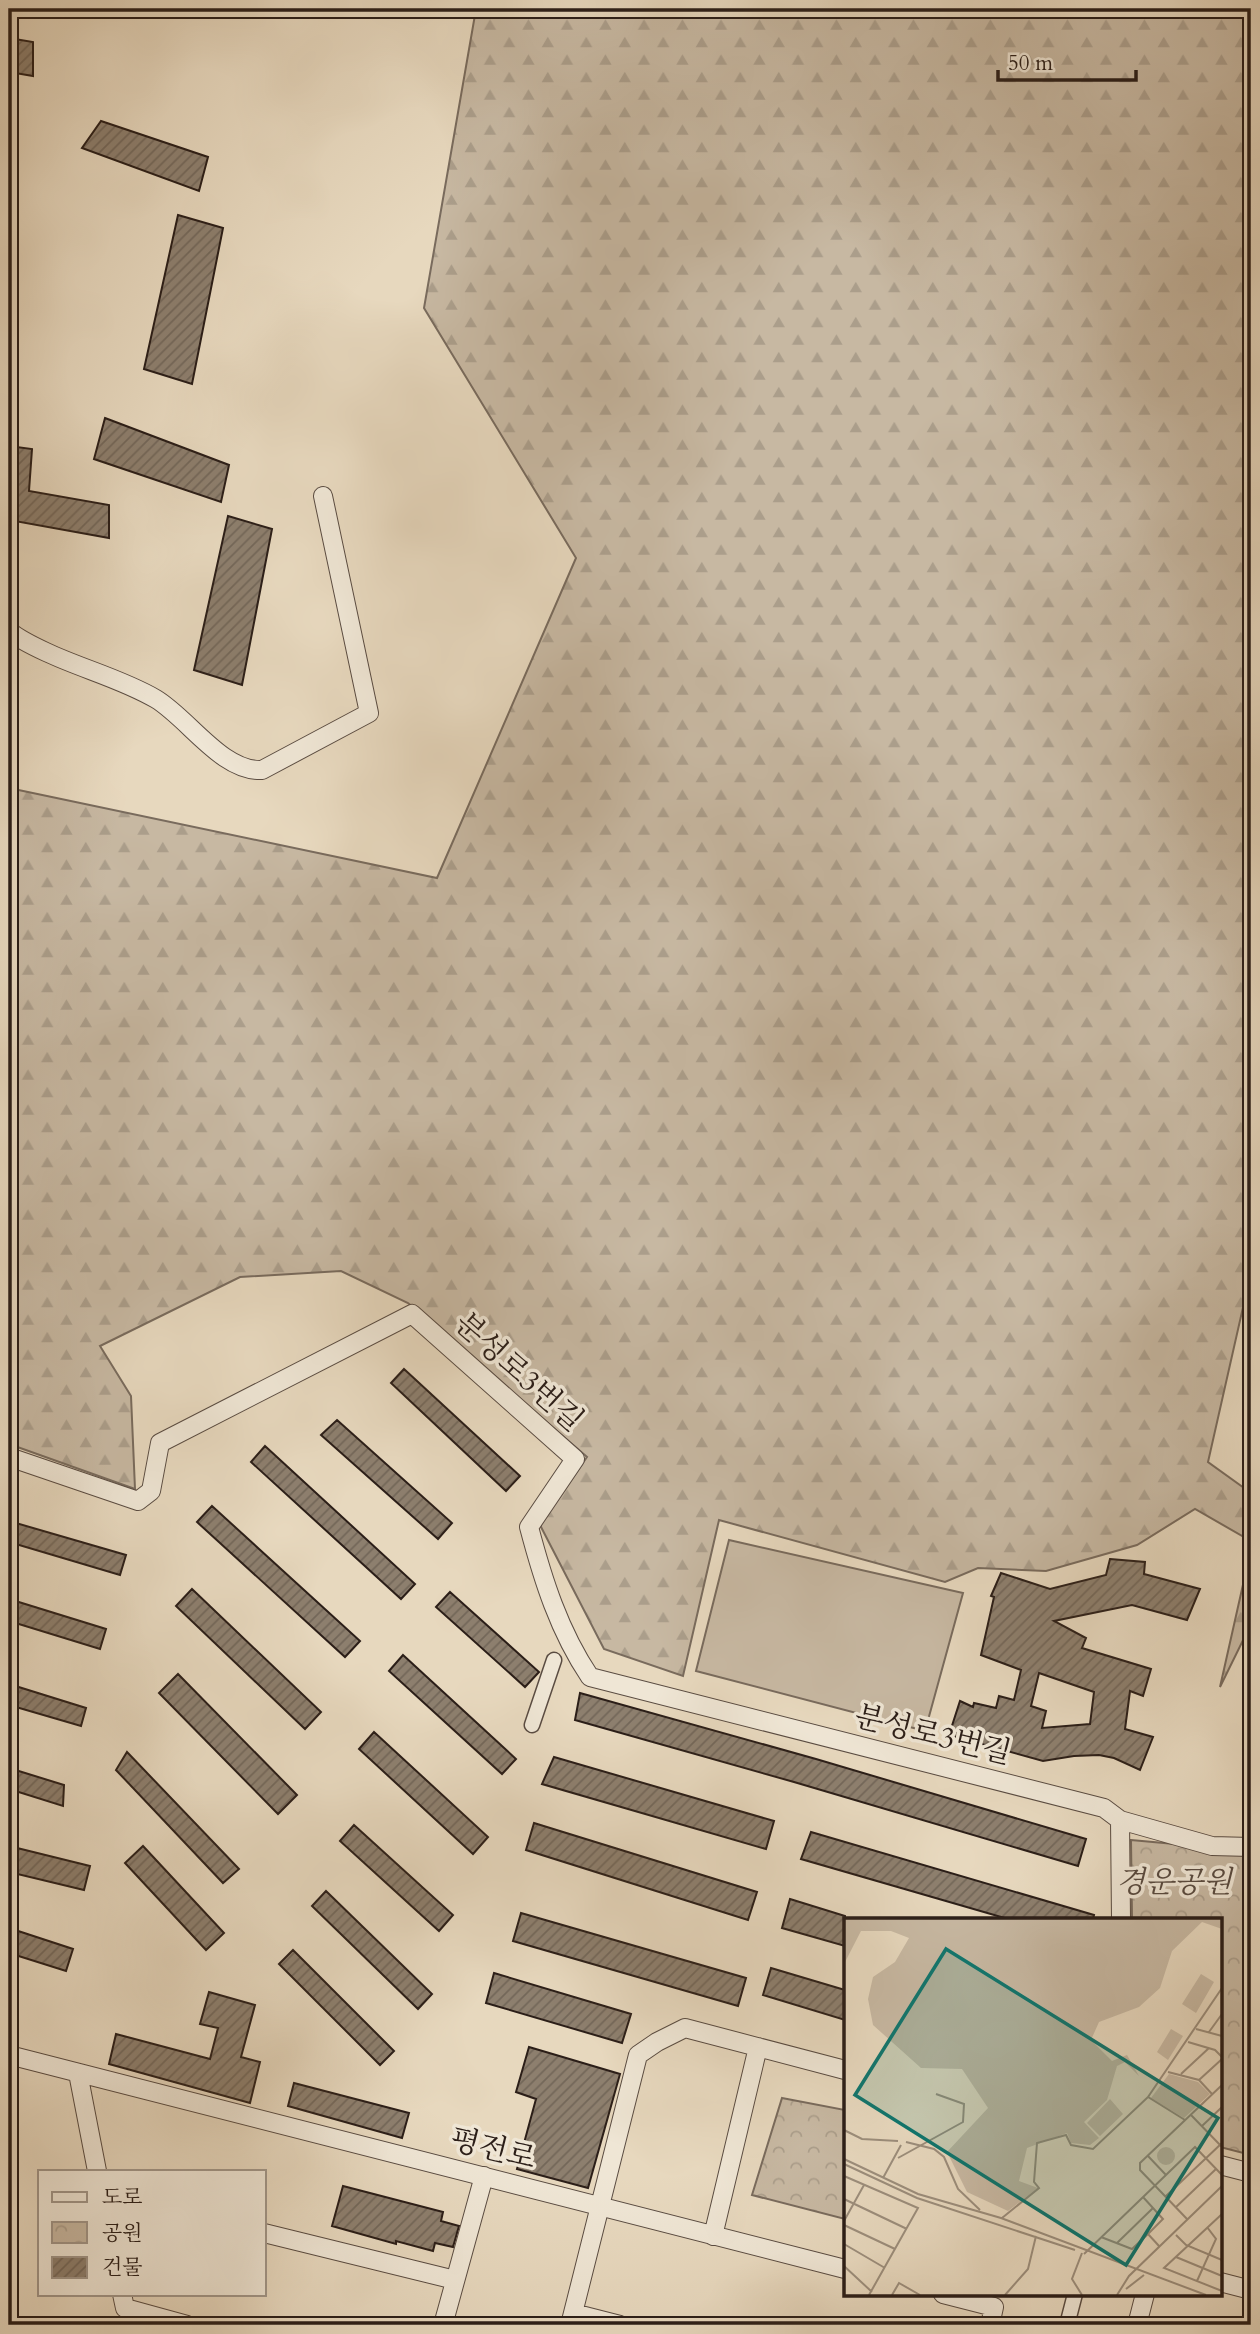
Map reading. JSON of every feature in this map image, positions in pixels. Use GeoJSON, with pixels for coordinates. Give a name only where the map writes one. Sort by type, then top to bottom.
{"type":"FeatureCollection","features":[{"type":"Feature","properties":{"kind":"street"},"geometry":{"type":"LineString","coordinates":[[9,631],[48,653],[156,700],[188,724],[221,755],[250,771],[262,770],[369,713],[323,496]]}},
{"type":"Feature","properties":{"kind":"street","name":"분성로3번길"},"geometry":{"type":"LineString","coordinates":[[9,1457],[138,1501],[151,1491],[160,1443],[412,1314],[575,1459],[528,1527],[547,1591],[573,1652],[590,1677],[1104,1808],[1120,1820],[1212,1846],[1251,1847]]}},
{"type":"Feature","properties":{"kind":"street"},"geometry":{"type":"LineString","coordinates":[[532,1725],[554,1661]]}},
{"type":"Feature","properties":{"kind":"street"},"geometry":{"type":"LineString","coordinates":[[1120,1820],[1121,1918]]}},
{"type":"Feature","properties":{"kind":"street"},"geometry":{"type":"LineString","coordinates":[[620,2325],[571,2319],[638,2055],[685,2028],[844,2070]]}},
{"type":"Feature","properties":{"kind":"street"},"geometry":{"type":"LineString","coordinates":[[713,2236],[758,2047]]}},
{"type":"Feature","properties":{"kind":"street","name":"평전로"},"geometry":{"type":"LineString","coordinates":[[9,2055],[844,2269]]}},
{"type":"Feature","properties":{"kind":"street"},"geometry":{"type":"LineString","coordinates":[[78,2073],[97,2170]]}},
{"type":"Feature","properties":{"kind":"street"},"geometry":{"type":"LineString","coordinates":[[1222,2166],[1251,2173]]}},
{"type":"Feature","properties":{"kind":"street"},"geometry":{"type":"LineString","coordinates":[[443,2325],[484,2176]]}},
{"type":"Feature","properties":{"kind":"street"},"geometry":{"type":"LineString","coordinates":[[266,2234],[455,2280]]}},
{"type":"Feature","properties":{"kind":"street"},"geometry":{"type":"LineString","coordinates":[[1222,2282],[1251,2290]]}},
{"type":"Feature","properties":{"kind":"street"},"geometry":{"type":"LineString","coordinates":[[122,2296],[125,2308],[187,2325]]}},
{"type":"Feature","properties":{"kind":"street"},"geometry":{"type":"LineString","coordinates":[[952,2296],[994,2306],[990,2325]]}},
{"type":"Feature","properties":{"kind":"street"},"geometry":{"type":"LineString","coordinates":[[1067,2325],[1074,2296]]}},
{"type":"Feature","properties":{"kind":"street"},"geometry":{"type":"LineString","coordinates":[[1137,2325],[1144,2296]]}},
{"type":"Feature","properties":{"kind":"green space"},"geometry":{"type":"Polygon","coordinates":[[[476,9],[1251,9],[1251,1272],[1208,1462],[1251,1493],[1251,1541],[1195,1509],[1137,1545],[1046,1571],[978,1568],[945,1582],[719,1520],[683,1676],[604,1649],[540,1525],[587,1457],[408,1303],[341,1271],[240,1277],[100,1346],[131,1396],[135,1489],[9,1444],[9,788],[437,878],[576,558],[424,308],[476,9]]]}},
{"type":"Feature","properties":{"kind":"green space"},"geometry":{"type":"Polygon","coordinates":[[[729,1540],[963,1593],[925,1731],[696,1671],[729,1540]]]}},
{"type":"Feature","properties":{"kind":"green space"},"geometry":{"type":"Polygon","coordinates":[[[1251,1549],[1251,1624],[1220,1687],[1251,1549]]]}},
{"type":"Feature","properties":{"kind":"green space","name":"경운공원"},"geometry":{"type":"Polygon","coordinates":[[[1131,1840],[1251,1851],[1251,2155],[1222,2148],[1222,1918],[1132,1918],[1131,1840]]]}},
{"type":"Feature","properties":{"kind":"green space"},"geometry":{"type":"Polygon","coordinates":[[[782,2098],[844,2110],[844,2219],[752,2195],[782,2098]]]}},
{"type":"Feature","properties":{"kind":"building"},"geometry":{"type":"Polygon","coordinates":[[[9,38],[33,42],[33,76],[9,72],[9,38]]]}},
{"type":"Feature","properties":{"kind":"building"},"geometry":{"type":"Polygon","coordinates":[[[101,121],[208,157],[199,191],[82,148],[101,121]]]}},
{"type":"Feature","properties":{"kind":"building"},"geometry":{"type":"Polygon","coordinates":[[[178,215],[223,228],[192,384],[144,369],[178,215]]]}},
{"type":"Feature","properties":{"kind":"building"},"geometry":{"type":"Polygon","coordinates":[[[105,418],[229,465],[221,502],[94,459],[105,418]]]}},
{"type":"Feature","properties":{"kind":"building"},"geometry":{"type":"Polygon","coordinates":[[[9,446],[32,449],[29,491],[109,505],[109,538],[9,520],[9,446]]]}},
{"type":"Feature","properties":{"kind":"building"},"geometry":{"type":"Polygon","coordinates":[[[228,516],[272,529],[242,685],[194,670],[228,516]]]}},
{"type":"Feature","properties":{"kind":"building"},"geometry":{"type":"Polygon","coordinates":[[[404,1369],[520,1476],[506,1491],[391,1383],[404,1369]]]}},
{"type":"Feature","properties":{"kind":"building"},"geometry":{"type":"Polygon","coordinates":[[[337,1420],[452,1523],[438,1539],[321,1435],[337,1420]]]}},
{"type":"Feature","properties":{"kind":"building"},"geometry":{"type":"Polygon","coordinates":[[[265,1446],[415,1584],[401,1599],[251,1462],[265,1446]]]}},
{"type":"Feature","properties":{"kind":"building"},"geometry":{"type":"Polygon","coordinates":[[[212,1506],[360,1641],[345,1657],[197,1522],[212,1506]]]}},
{"type":"Feature","properties":{"kind":"building"},"geometry":{"type":"Polygon","coordinates":[[[9,1521],[126,1555],[120,1575],[9,1542],[9,1521]]]}},
{"type":"Feature","properties":{"kind":"building"},"geometry":{"type":"Polygon","coordinates":[[[1110,1559],[1145,1562],[1144,1574],[1200,1589],[1187,1620],[1132,1605],[1054,1621],[1086,1638],[1082,1648],[1151,1669],[1143,1696],[1130,1691],[1125,1729],[1153,1737],[1140,1770],[1114,1758],[1099,1755],[1043,1761],[949,1735],[960,1701],[973,1707],[974,1703],[996,1708],[999,1696],[1014,1700],[1021,1670],[981,1655],[994,1597],[991,1596],[1001,1573],[1050,1589],[1106,1575],[1110,1559]],[[1039,1673],[1031,1706],[1046,1711],[1042,1728],[1090,1724],[1094,1692],[1039,1673]]]}},
{"type":"Feature","properties":{"kind":"building"},"geometry":{"type":"Polygon","coordinates":[[[192,1589],[321,1712],[305,1729],[176,1606],[192,1589]]]}},
{"type":"Feature","properties":{"kind":"building"},"geometry":{"type":"Polygon","coordinates":[[[450,1592],[539,1672],[525,1687],[436,1607],[450,1592]]]}},
{"type":"Feature","properties":{"kind":"building"},"geometry":{"type":"Polygon","coordinates":[[[9,1599],[106,1629],[100,1649],[9,1621],[9,1599]]]}},
{"type":"Feature","properties":{"kind":"building"},"geometry":{"type":"Polygon","coordinates":[[[403,1655],[516,1759],[502,1774],[389,1671],[403,1655]]]}},
{"type":"Feature","properties":{"kind":"building"},"geometry":{"type":"Polygon","coordinates":[[[178,1674],[297,1795],[278,1814],[159,1693],[178,1674]]]}},
{"type":"Feature","properties":{"kind":"building"},"geometry":{"type":"Polygon","coordinates":[[[9,1684],[86,1708],[81,1726],[9,1705],[9,1684]]]}},
{"type":"Feature","properties":{"kind":"building"},"geometry":{"type":"Polygon","coordinates":[[[580,1693],[1086,1839],[1078,1866],[575,1720],[580,1693]]]}},
{"type":"Feature","properties":{"kind":"building"},"geometry":{"type":"Polygon","coordinates":[[[374,1732],[488,1837],[473,1854],[359,1749],[374,1732]]]}},
{"type":"Feature","properties":{"kind":"building"},"geometry":{"type":"Polygon","coordinates":[[[127,1752],[239,1869],[223,1883],[116,1770],[127,1752]]]}},
{"type":"Feature","properties":{"kind":"building"},"geometry":{"type":"Polygon","coordinates":[[[554,1757],[774,1821],[766,1849],[542,1784],[554,1757]]]}},
{"type":"Feature","properties":{"kind":"building"},"geometry":{"type":"Polygon","coordinates":[[[9,1768],[64,1785],[63,1806],[9,1789],[9,1768]]]}},
{"type":"Feature","properties":{"kind":"building"},"geometry":{"type":"Polygon","coordinates":[[[534,1823],[757,1892],[748,1920],[526,1850],[534,1823]]]}},
{"type":"Feature","properties":{"kind":"building"},"geometry":{"type":"Polygon","coordinates":[[[354,1825],[453,1915],[439,1931],[340,1841],[354,1825]]]}},
{"type":"Feature","properties":{"kind":"building"},"geometry":{"type":"Polygon","coordinates":[[[811,1832],[1094,1915],[1093,1918],[1005,1918],[801,1859],[811,1832]]]}},
{"type":"Feature","properties":{"kind":"building"},"geometry":{"type":"Polygon","coordinates":[[[9,1846],[90,1866],[84,1890],[9,1872],[9,1846]]]}},
{"type":"Feature","properties":{"kind":"building"},"geometry":{"type":"Polygon","coordinates":[[[143,1846],[224,1933],[206,1950],[125,1863],[143,1846]]]}},
{"type":"Feature","properties":{"kind":"building"},"geometry":{"type":"Polygon","coordinates":[[[326,1891],[432,1994],[418,2009],[312,1906],[326,1891]]]}},
{"type":"Feature","properties":{"kind":"building"},"geometry":{"type":"Polygon","coordinates":[[[790,1899],[845,1916],[844,1946],[782,1928],[790,1899]]]}},
{"type":"Feature","properties":{"kind":"building"},"geometry":{"type":"Polygon","coordinates":[[[521,1913],[746,1978],[738,2006],[513,1941],[521,1913]]]}},
{"type":"Feature","properties":{"kind":"building"},"geometry":{"type":"Polygon","coordinates":[[[9,1928],[73,1949],[66,1971],[9,1953],[9,1928]]]}},
{"type":"Feature","properties":{"kind":"building"},"geometry":{"type":"Polygon","coordinates":[[[293,1950],[394,2051],[380,2065],[279,1964],[293,1950]]]}},
{"type":"Feature","properties":{"kind":"building"},"geometry":{"type":"Polygon","coordinates":[[[771,1968],[844,1990],[844,2020],[763,1995],[771,1968]]]}},
{"type":"Feature","properties":{"kind":"building"},"geometry":{"type":"Polygon","coordinates":[[[494,1973],[631,2014],[622,2043],[486,2003],[494,1973]]]}},
{"type":"Feature","properties":{"kind":"building"},"geometry":{"type":"Polygon","coordinates":[[[209,1992],[255,2005],[241,2057],[260,2062],[250,2103],[109,2064],[116,2034],[210,2059],[218,2028],[200,2024],[209,1992]]]}},
{"type":"Feature","properties":{"kind":"building"},"geometry":{"type":"Polygon","coordinates":[[[529,2047],[620,2074],[588,2188],[517,2169],[536,2099],[516,2092],[529,2047]]]}},
{"type":"Feature","properties":{"kind":"building"},"geometry":{"type":"Polygon","coordinates":[[[294,2083],[409,2113],[402,2138],[288,2106],[294,2083]]]}},
{"type":"Feature","properties":{"kind":"building"},"geometry":{"type":"Polygon","coordinates":[[[343,2186],[443,2212],[441,2221],[459,2226],[453,2247],[435,2243],[433,2251],[332,2226],[343,2186]]]}}]}
